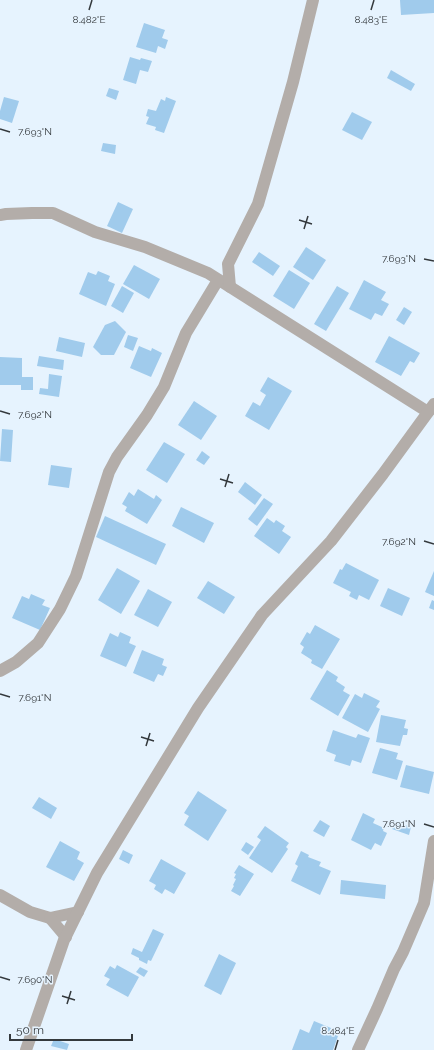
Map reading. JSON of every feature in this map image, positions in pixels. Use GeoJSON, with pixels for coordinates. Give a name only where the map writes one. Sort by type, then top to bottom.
{"type":"FeatureCollection","features":[{"type":"Feature","properties":{"kind":"street"},"geometry":{"type":"LineString","coordinates":[[0,671],[16,662],[38,643],[60,610],[76,576],[110,472],[117,457],[147,416],[164,387],[186,333],[213,277],[228,264],[258,204],[313,0]]}},
{"type":"Feature","properties":{"kind":"street"},"geometry":{"type":"LineString","coordinates":[[0,215],[32,213],[53,214],[95,232],[145,248],[213,277],[431,408],[383,474],[331,541],[262,615],[194,715],[98,873],[78,912],[66,937],[26,1050]]}},
{"type":"Feature","properties":{"kind":"street"},"geometry":{"type":"LineString","coordinates":[[228,264],[230,287]]}},
{"type":"Feature","properties":{"kind":"street"},"geometry":{"type":"LineString","coordinates":[[358,1050],[424,903],[434,841]]}},
{"type":"Feature","properties":{"kind":"street"},"geometry":{"type":"LineString","coordinates":[[0,895],[30,912],[50,918],[78,912]]}},
{"type":"Feature","properties":{"kind":"street"},"geometry":{"type":"LineString","coordinates":[[50,918],[66,937]]}},
{"type":"Feature","properties":{"kind":"building"},"geometry":{"type":"Polygon","coordinates":[[[400,0],[434,0],[434,13],[401,15],[400,0]]]}},
{"type":"Feature","properties":{"kind":"building"},"geometry":{"type":"Polygon","coordinates":[[[144,23],[165,30],[162,38],[168,40],[165,49],[158,46],[156,53],[136,47],[144,23]]]}},
{"type":"Feature","properties":{"kind":"building"},"geometry":{"type":"Polygon","coordinates":[[[130,57],[152,61],[148,72],[140,70],[136,84],[123,80],[130,57]]]}},
{"type":"Feature","properties":{"kind":"building"},"geometry":{"type":"Polygon","coordinates":[[[391,70],[415,84],[411,91],[387,78],[391,70]]]}},
{"type":"Feature","properties":{"kind":"building"},"geometry":{"type":"Polygon","coordinates":[[[109,88],[119,91],[116,100],[106,96],[109,88]]]}},
{"type":"Feature","properties":{"kind":"building"},"geometry":{"type":"Polygon","coordinates":[[[4,97],[19,101],[12,123],[0,119],[0,111],[4,97]]]}},
{"type":"Feature","properties":{"kind":"building"},"geometry":{"type":"Polygon","coordinates":[[[166,97],[176,101],[164,133],[155,130],[156,127],[146,124],[149,117],[146,116],[148,109],[156,111],[161,99],[165,101],[166,97]]]}},
{"type":"Feature","properties":{"kind":"building"},"geometry":{"type":"Polygon","coordinates":[[[352,112],[372,122],[362,140],[342,130],[352,112]]]}},
{"type":"Feature","properties":{"kind":"building"},"geometry":{"type":"Polygon","coordinates":[[[103,143],[116,145],[115,154],[101,151],[103,143]]]}},
{"type":"Feature","properties":{"kind":"building"},"geometry":{"type":"Polygon","coordinates":[[[118,202],[133,209],[122,233],[107,226],[118,202]]]}},
{"type":"Feature","properties":{"kind":"building"},"geometry":{"type":"Polygon","coordinates":[[[306,247],[326,260],[313,280],[293,267],[306,247]]]}},
{"type":"Feature","properties":{"kind":"building"},"geometry":{"type":"Polygon","coordinates":[[[259,252],[280,266],[273,276],[252,262],[259,252]]]}},
{"type":"Feature","properties":{"kind":"building"},"geometry":{"type":"Polygon","coordinates":[[[134,265],[160,279],[149,299],[123,284],[134,265]]]}},
{"type":"Feature","properties":{"kind":"building"},"geometry":{"type":"Polygon","coordinates":[[[289,270],[310,283],[294,309],[273,296],[289,270]]]}},
{"type":"Feature","properties":{"kind":"building"},"geometry":{"type":"Polygon","coordinates":[[[98,271],[110,276],[108,281],[115,284],[106,306],[79,294],[88,272],[96,275],[98,271]]]}},
{"type":"Feature","properties":{"kind":"building"},"geometry":{"type":"Polygon","coordinates":[[[364,280],[386,292],[381,300],[389,304],[382,316],[375,313],[371,320],[349,309],[364,280]]]}},
{"type":"Feature","properties":{"kind":"building"},"geometry":{"type":"Polygon","coordinates":[[[122,286],[134,293],[123,313],[111,306],[122,286]]]}},
{"type":"Feature","properties":{"kind":"building"},"geometry":{"type":"Polygon","coordinates":[[[337,286],[349,293],[326,331],[314,324],[337,286]]]}},
{"type":"Feature","properties":{"kind":"building"},"geometry":{"type":"Polygon","coordinates":[[[404,307],[412,312],[404,325],[396,320],[404,307]]]}},
{"type":"Feature","properties":{"kind":"building"},"geometry":{"type":"Polygon","coordinates":[[[115,321],[126,332],[114,355],[101,355],[93,347],[105,325],[115,321]]]}},
{"type":"Feature","properties":{"kind":"building"},"geometry":{"type":"Polygon","coordinates":[[[128,335],[138,338],[133,351],[124,347],[128,335]]]}},
{"type":"Feature","properties":{"kind":"building"},"geometry":{"type":"Polygon","coordinates":[[[389,336],[420,353],[414,363],[410,361],[401,376],[375,362],[389,336]]]}},
{"type":"Feature","properties":{"kind":"building"},"geometry":{"type":"Polygon","coordinates":[[[59,337],[85,343],[82,357],[56,351],[59,337]]]}},
{"type":"Feature","properties":{"kind":"building"},"geometry":{"type":"Polygon","coordinates":[[[139,346],[151,351],[152,348],[162,353],[151,377],[130,368],[139,346]]]}},
{"type":"Feature","properties":{"kind":"building"},"geometry":{"type":"Polygon","coordinates":[[[39,356],[64,360],[63,370],[37,366],[39,356]]]}},
{"type":"Feature","properties":{"kind":"building"},"geometry":{"type":"Polygon","coordinates":[[[0,357],[22,358],[22,377],[33,377],[33,390],[21,390],[21,385],[0,385],[0,357]]]}},
{"type":"Feature","properties":{"kind":"building"},"geometry":{"type":"Polygon","coordinates":[[[49,374],[62,376],[59,397],[39,394],[40,388],[48,389],[49,374]]]}},
{"type":"Feature","properties":{"kind":"building"},"geometry":{"type":"Polygon","coordinates":[[[268,377],[292,391],[269,430],[245,416],[253,402],[260,406],[266,395],[260,391],[268,377]]]}},
{"type":"Feature","properties":{"kind":"building"},"geometry":{"type":"Polygon","coordinates":[[[194,401],[217,416],[201,440],[178,425],[194,401]]]}},
{"type":"Feature","properties":{"kind":"building"},"geometry":{"type":"Polygon","coordinates":[[[2,429],[13,430],[11,462],[0,461],[2,429]]]}},
{"type":"Feature","properties":{"kind":"building"},"geometry":{"type":"Polygon","coordinates":[[[164,442],[185,454],[167,483],[146,470],[164,442]]]}},
{"type":"Feature","properties":{"kind":"building"},"geometry":{"type":"Polygon","coordinates":[[[202,451],[210,457],[204,465],[196,460],[202,451]]]}},
{"type":"Feature","properties":{"kind":"building"},"geometry":{"type":"Polygon","coordinates":[[[51,465],[72,468],[69,488],[48,485],[51,465]]]}},
{"type":"Feature","properties":{"kind":"building"},"geometry":{"type":"Polygon","coordinates":[[[245,482],[262,495],[255,505],[238,492],[245,482]]]}},
{"type":"Feature","properties":{"kind":"building"},"geometry":{"type":"Polygon","coordinates":[[[138,489],[154,499],[156,495],[162,500],[147,524],[125,511],[127,507],[122,504],[129,492],[134,496],[138,489]]]}},
{"type":"Feature","properties":{"kind":"building"},"geometry":{"type":"Polygon","coordinates":[[[264,498],[273,504],[257,526],[248,519],[264,498]]]}},
{"type":"Feature","properties":{"kind":"building"},"geometry":{"type":"Polygon","coordinates":[[[181,507],[214,523],[204,543],[172,526],[181,507]]]}},
{"type":"Feature","properties":{"kind":"building"},"geometry":{"type":"Polygon","coordinates":[[[105,516],[166,544],[156,565],[96,537],[105,516]]]}},
{"type":"Feature","properties":{"kind":"building"},"geometry":{"type":"Polygon","coordinates":[[[267,518],[274,523],[276,520],[285,526],[282,531],[291,537],[279,554],[254,536],[267,518]]]}},
{"type":"Feature","properties":{"kind":"building"},"geometry":{"type":"Polygon","coordinates":[[[346,563],[379,580],[369,600],[359,595],[357,600],[349,596],[351,592],[333,583],[340,569],[342,570],[346,563]]]}},
{"type":"Feature","properties":{"kind":"building"},"geometry":{"type":"Polygon","coordinates":[[[117,568],[140,581],[121,614],[98,600],[117,568]]]}},
{"type":"Feature","properties":{"kind":"building"},"geometry":{"type":"Polygon","coordinates":[[[434,571],[434,596],[425,592],[434,571]]]}},
{"type":"Feature","properties":{"kind":"building"},"geometry":{"type":"Polygon","coordinates":[[[208,581],[235,597],[224,614],[197,598],[208,581]]]}},
{"type":"Feature","properties":{"kind":"building"},"geometry":{"type":"Polygon","coordinates":[[[388,588],[410,598],[402,616],[380,606],[388,588]]]}},
{"type":"Feature","properties":{"kind":"building"},"geometry":{"type":"Polygon","coordinates":[[[148,589],[172,602],[158,627],[134,615],[148,589]]]}},
{"type":"Feature","properties":{"kind":"building"},"geometry":{"type":"Polygon","coordinates":[[[31,594],[45,600],[42,605],[50,608],[40,630],[12,618],[22,596],[29,599],[31,594]]]}},
{"type":"Feature","properties":{"kind":"building"},"geometry":{"type":"Polygon","coordinates":[[[432,600],[434,601],[434,610],[429,608],[432,600]]]}},
{"type":"Feature","properties":{"kind":"building"},"geometry":{"type":"Polygon","coordinates":[[[315,625],[340,639],[322,669],[311,663],[312,660],[301,653],[304,647],[300,644],[307,632],[310,634],[315,625]]]}},
{"type":"Feature","properties":{"kind":"building"},"geometry":{"type":"Polygon","coordinates":[[[120,632],[131,637],[129,643],[136,646],[126,667],[100,656],[110,633],[118,637],[120,632]]]}},
{"type":"Feature","properties":{"kind":"building"},"geometry":{"type":"Polygon","coordinates":[[[142,650],[164,659],[162,665],[167,667],[163,676],[158,674],[154,682],[133,673],[142,650]]]}},
{"type":"Feature","properties":{"kind":"building"},"geometry":{"type":"Polygon","coordinates":[[[327,670],[338,677],[336,681],[345,687],[343,691],[350,695],[338,716],[310,699],[327,670]]]}},
{"type":"Feature","properties":{"kind":"building"},"geometry":{"type":"Polygon","coordinates":[[[364,693],[380,701],[376,707],[380,709],[368,732],[342,718],[355,694],[362,698],[364,693]]]}},
{"type":"Feature","properties":{"kind":"building"},"geometry":{"type":"Polygon","coordinates":[[[381,715],[406,720],[404,728],[408,729],[407,735],[403,735],[400,746],[376,742],[381,715]]]}},
{"type":"Feature","properties":{"kind":"building"},"geometry":{"type":"Polygon","coordinates":[[[333,730],[356,738],[358,734],[370,738],[361,763],[352,760],[350,766],[334,761],[336,755],[326,751],[333,730]]]}},
{"type":"Feature","properties":{"kind":"building"},"geometry":{"type":"Polygon","coordinates":[[[380,748],[398,753],[396,759],[403,761],[397,780],[372,773],[380,748]]]}},
{"type":"Feature","properties":{"kind":"building"},"geometry":{"type":"Polygon","coordinates":[[[406,765],[434,772],[429,794],[400,787],[406,765]]]}},
{"type":"Feature","properties":{"kind":"building"},"geometry":{"type":"Polygon","coordinates":[[[198,791],[227,810],[208,841],[184,825],[189,816],[184,813],[198,791]]]}},
{"type":"Feature","properties":{"kind":"building"},"geometry":{"type":"Polygon","coordinates":[[[39,797],[57,808],[51,819],[32,808],[39,797]]]}},
{"type":"Feature","properties":{"kind":"building"},"geometry":{"type":"Polygon","coordinates":[[[363,813],[375,819],[373,823],[384,828],[383,831],[387,833],[381,846],[375,843],[371,850],[351,840],[363,813]]]}},
{"type":"Feature","properties":{"kind":"building"},"geometry":{"type":"Polygon","coordinates":[[[320,820],[330,826],[324,837],[313,831],[320,820]]]}},
{"type":"Feature","properties":{"kind":"building"},"geometry":{"type":"Polygon","coordinates":[[[395,822],[411,827],[409,835],[392,829],[395,822]]]}},
{"type":"Feature","properties":{"kind":"building"},"geometry":{"type":"Polygon","coordinates":[[[265,826],[289,843],[286,847],[288,849],[272,873],[249,858],[261,840],[257,837],[265,826]]]}},
{"type":"Feature","properties":{"kind":"building"},"geometry":{"type":"Polygon","coordinates":[[[60,841],[80,852],[77,859],[84,863],[74,881],[46,867],[60,841]]]}},
{"type":"Feature","properties":{"kind":"building"},"geometry":{"type":"Polygon","coordinates":[[[246,842],[254,847],[248,855],[241,850],[246,842]]]}},
{"type":"Feature","properties":{"kind":"building"},"geometry":{"type":"Polygon","coordinates":[[[123,850],[133,855],[129,864],[119,859],[123,850]]]}},
{"type":"Feature","properties":{"kind":"building"},"geometry":{"type":"Polygon","coordinates":[[[301,851],[309,855],[308,857],[321,862],[319,866],[331,871],[320,895],[291,881],[298,866],[295,864],[301,851]]]}},
{"type":"Feature","properties":{"kind":"building"},"geometry":{"type":"Polygon","coordinates":[[[161,859],[186,873],[174,894],[165,889],[162,894],[154,889],[156,885],[149,881],[161,859]]]}},
{"type":"Feature","properties":{"kind":"building"},"geometry":{"type":"Polygon","coordinates":[[[239,865],[254,874],[240,896],[231,891],[236,879],[234,878],[236,874],[234,873],[239,865]]]}},
{"type":"Feature","properties":{"kind":"building"},"geometry":{"type":"Polygon","coordinates":[[[341,880],[386,885],[385,899],[340,894],[341,880]]]}},
{"type":"Feature","properties":{"kind":"building"},"geometry":{"type":"Polygon","coordinates":[[[153,929],[164,934],[151,961],[148,960],[147,964],[131,954],[133,948],[142,952],[153,929]]]}},
{"type":"Feature","properties":{"kind":"building"},"geometry":{"type":"Polygon","coordinates":[[[219,954],[236,963],[221,995],[204,986],[219,954]]]}},
{"type":"Feature","properties":{"kind":"building"},"geometry":{"type":"Polygon","coordinates":[[[117,965],[139,977],[128,997],[106,985],[110,979],[104,976],[110,966],[115,969],[117,965]]]}},
{"type":"Feature","properties":{"kind":"building"},"geometry":{"type":"Polygon","coordinates":[[[140,967],[148,971],[144,977],[136,972],[140,967]]]}},
{"type":"Feature","properties":{"kind":"building"},"geometry":{"type":"Polygon","coordinates":[[[314,1021],[331,1028],[329,1032],[338,1036],[333,1050],[292,1050],[300,1029],[309,1033],[314,1021]]]}},
{"type":"Feature","properties":{"kind":"building"},"geometry":{"type":"Polygon","coordinates":[[[54,1039],[69,1044],[67,1050],[51,1046],[54,1039]]]}}]}
